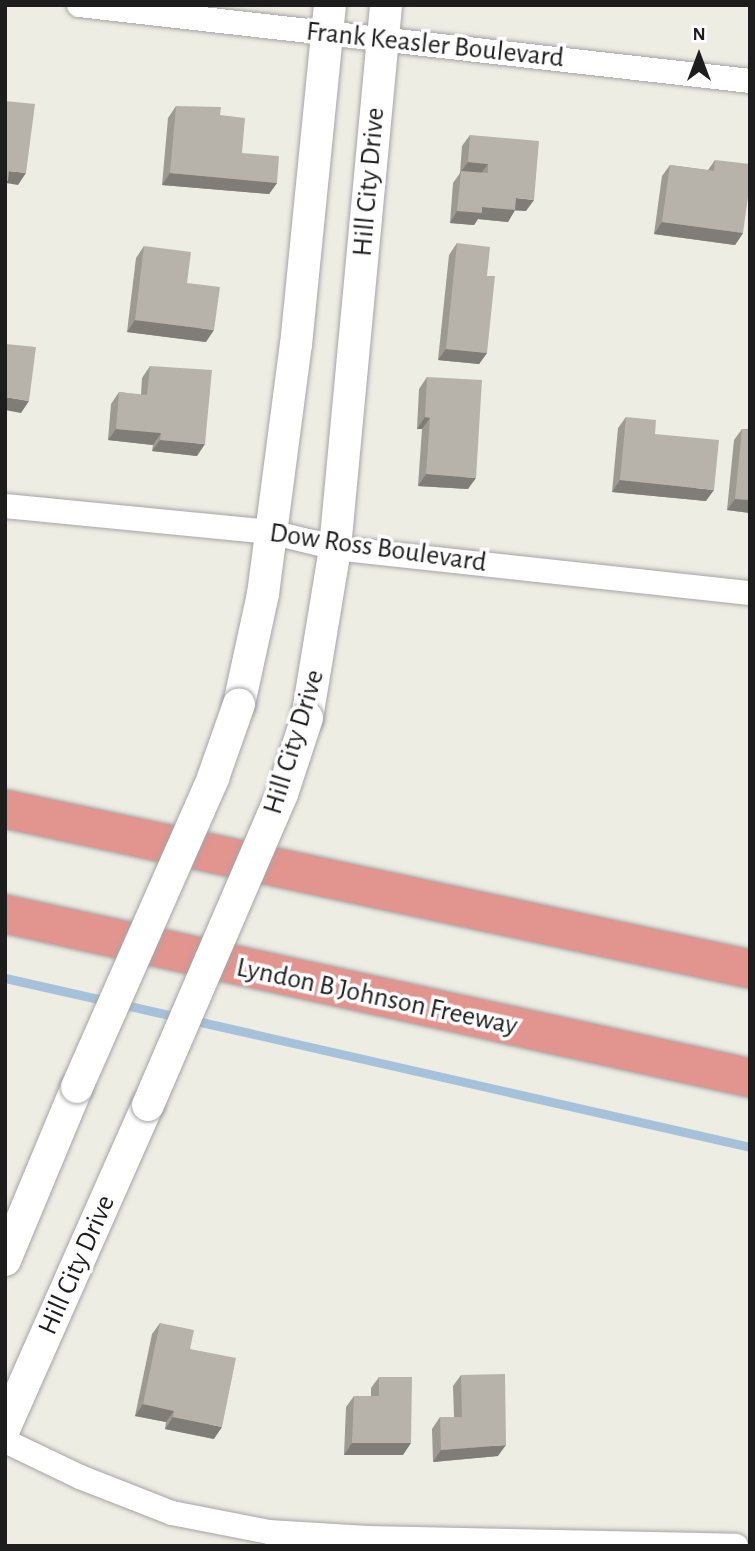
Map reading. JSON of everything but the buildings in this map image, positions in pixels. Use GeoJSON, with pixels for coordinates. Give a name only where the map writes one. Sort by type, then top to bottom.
{"type":"FeatureCollection","features":[{"type":"Feature","properties":{"kind":"highway"},"geometry":{"type":"LineString","coordinates":[[5,809],[750,969]]}},
{"type":"Feature","properties":{"kind":"highway","name":"Lyndon B Johnson Freeway"},"geometry":{"type":"LineString","coordinates":[[5,914],[750,1078]]}},
{"type":"Feature","properties":{"kind":"street","name":"Frank Keasler Boulevard"},"geometry":{"type":"LineString","coordinates":[[79,5],[328,19],[382,39],[750,80]]}},
{"type":"Feature","properties":{"kind":"street","name":"Hill City Drive"},"geometry":{"type":"LineString","coordinates":[[5,1427],[282,794],[307,718],[335,548],[386,5]]}},
{"type":"Feature","properties":{"kind":"street","name":"Hill City Drive"},"geometry":{"type":"LineString","coordinates":[[5,1260],[77,1087],[213,778],[239,704],[263,594],[296,345],[328,19]]}},
{"type":"Feature","properties":{"kind":"street","name":"Dow Ross Boulevard"},"geometry":{"type":"LineString","coordinates":[[5,506],[271,532],[335,548],[750,593]]}},
{"type":"Feature","properties":{"kind":"street"},"geometry":{"type":"LineString","coordinates":[[5,1441],[80,1477],[172,1513],[269,1532],[579,1544],[736,1546]]}},
{"type":"Feature","properties":{"kind":"waterway"},"geometry":{"type":"LineString","coordinates":[[5,978],[178,1017]]}},
{"type":"Feature","properties":{"kind":"waterway"},"geometry":{"type":"LineString","coordinates":[[192,1020],[750,1147]]}}]}
